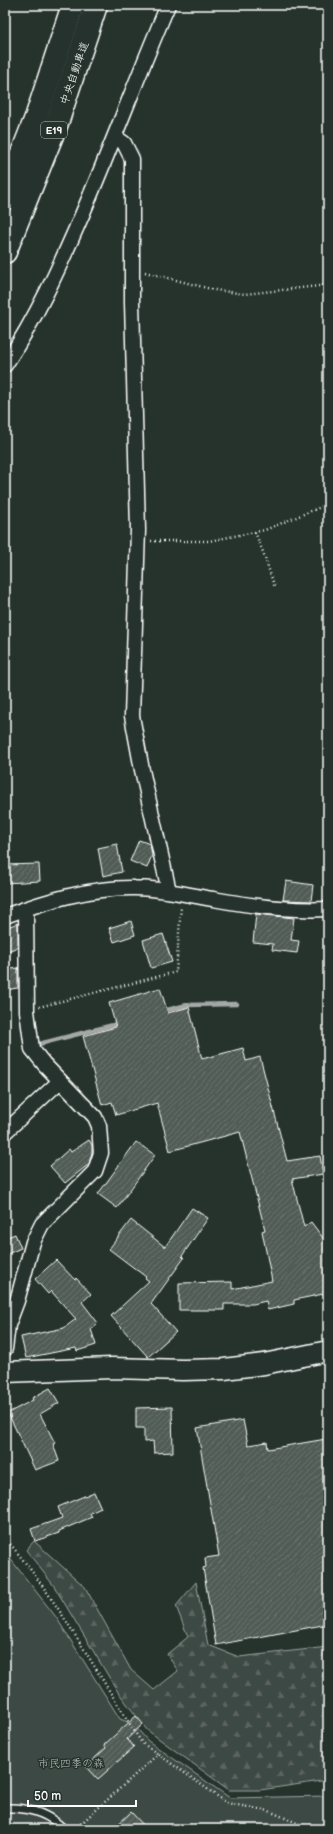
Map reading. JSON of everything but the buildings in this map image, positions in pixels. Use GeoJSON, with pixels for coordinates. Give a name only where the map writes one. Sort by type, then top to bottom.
{"type":"FeatureCollection","features":[{"type":"Feature","properties":{"kind":"highway","name":"中央自動車道"},"geometry":{"type":"LineString","coordinates":[[5,197],[37,115],[74,5]]}},
{"type":"Feature","properties":{"kind":"highway","name":"中央自動車道"},"geometry":{"type":"LineString","coordinates":[[5,252],[57,122],[96,5]]}},
{"type":"Feature","properties":{"kind":"street"},"geometry":{"type":"LineString","coordinates":[[5,365],[27,331],[52,284],[115,137],[168,5]]}},
{"type":"Feature","properties":{"kind":"street"},"geometry":{"type":"LineString","coordinates":[[115,137],[124,143],[132,159],[132,269],[137,541],[132,716],[142,770],[176,892]]}},
{"type":"Feature","properties":{"kind":"street"},"geometry":{"type":"LineString","coordinates":[[5,916],[94,890],[135,888],[176,892],[275,908],[328,910]]}},
{"type":"Feature","properties":{"kind":"street"},"geometry":{"type":"LineString","coordinates":[[5,1349],[8,1325],[17,1301],[33,1242],[42,1224],[96,1171],[101,1153],[99,1126],[95,1117],[60,1081],[32,1049],[27,1011],[26,909]]}},
{"type":"Feature","properties":{"kind":"street"},"geometry":{"type":"LineString","coordinates":[[5,1132],[60,1081]]}},
{"type":"Feature","properties":{"kind":"street"},"geometry":{"type":"LineString","coordinates":[[5,1369],[224,1369],[264,1364],[328,1351]]}},
{"type":"Feature","properties":{"kind":"lane"},"geometry":{"type":"LineString","coordinates":[[5,1808],[35,1811],[56,1822],[64,1829]]}},
{"type":"Feature","properties":{"kind":"path"},"geometry":{"type":"LineString","coordinates":[[132,269],[214,290],[245,294],[328,285]]}},
{"type":"Feature","properties":{"kind":"path"},"geometry":{"type":"LineString","coordinates":[[137,541],[209,541],[265,530],[328,504]]}},
{"type":"Feature","properties":{"kind":"path"},"geometry":{"type":"LineString","coordinates":[[255,532],[275,588]]}},
{"type":"Feature","properties":{"kind":"path"},"geometry":{"type":"LineString","coordinates":[[27,1011],[176,972],[176,892]]}},
{"type":"Feature","properties":{"kind":"path"},"geometry":{"type":"LineString","coordinates":[[5,1538],[25,1562],[61,1613],[142,1743],[227,1804],[269,1811],[311,1829]]}},
{"type":"Feature","properties":{"kind":"path"},"geometry":{"type":"LineString","coordinates":[[75,1829],[158,1754]]}},
{"type":"Feature","properties":{"kind":"green space"},"geometry":{"type":"Polygon","coordinates":[[[34,1541],[85,1587],[131,1670],[154,1690],[178,1671],[167,1654],[188,1637],[176,1606],[196,1582],[208,1645],[239,1657],[328,1647],[328,1780],[260,1790],[229,1790],[147,1730],[118,1692],[54,1586],[26,1550],[34,1541]]]}},
{"type":"Feature","properties":{"kind":"green space","name":"市民四季の森"},"geometry":{"type":"Polygon","coordinates":[[[5,1552],[56,1617],[120,1719],[133,1724],[148,1741],[230,1798],[328,1796],[328,1829],[5,1829],[5,1552]]]}},
{"type":"Feature","properties":{"kind":"waterway"},"geometry":{"type":"LineString","coordinates":[[163,1011],[187,1005],[237,1004]]}},
{"type":"Feature","properties":{"kind":"waterway"},"geometry":{"type":"LineString","coordinates":[[39,1044],[121,1023]]}}]}
